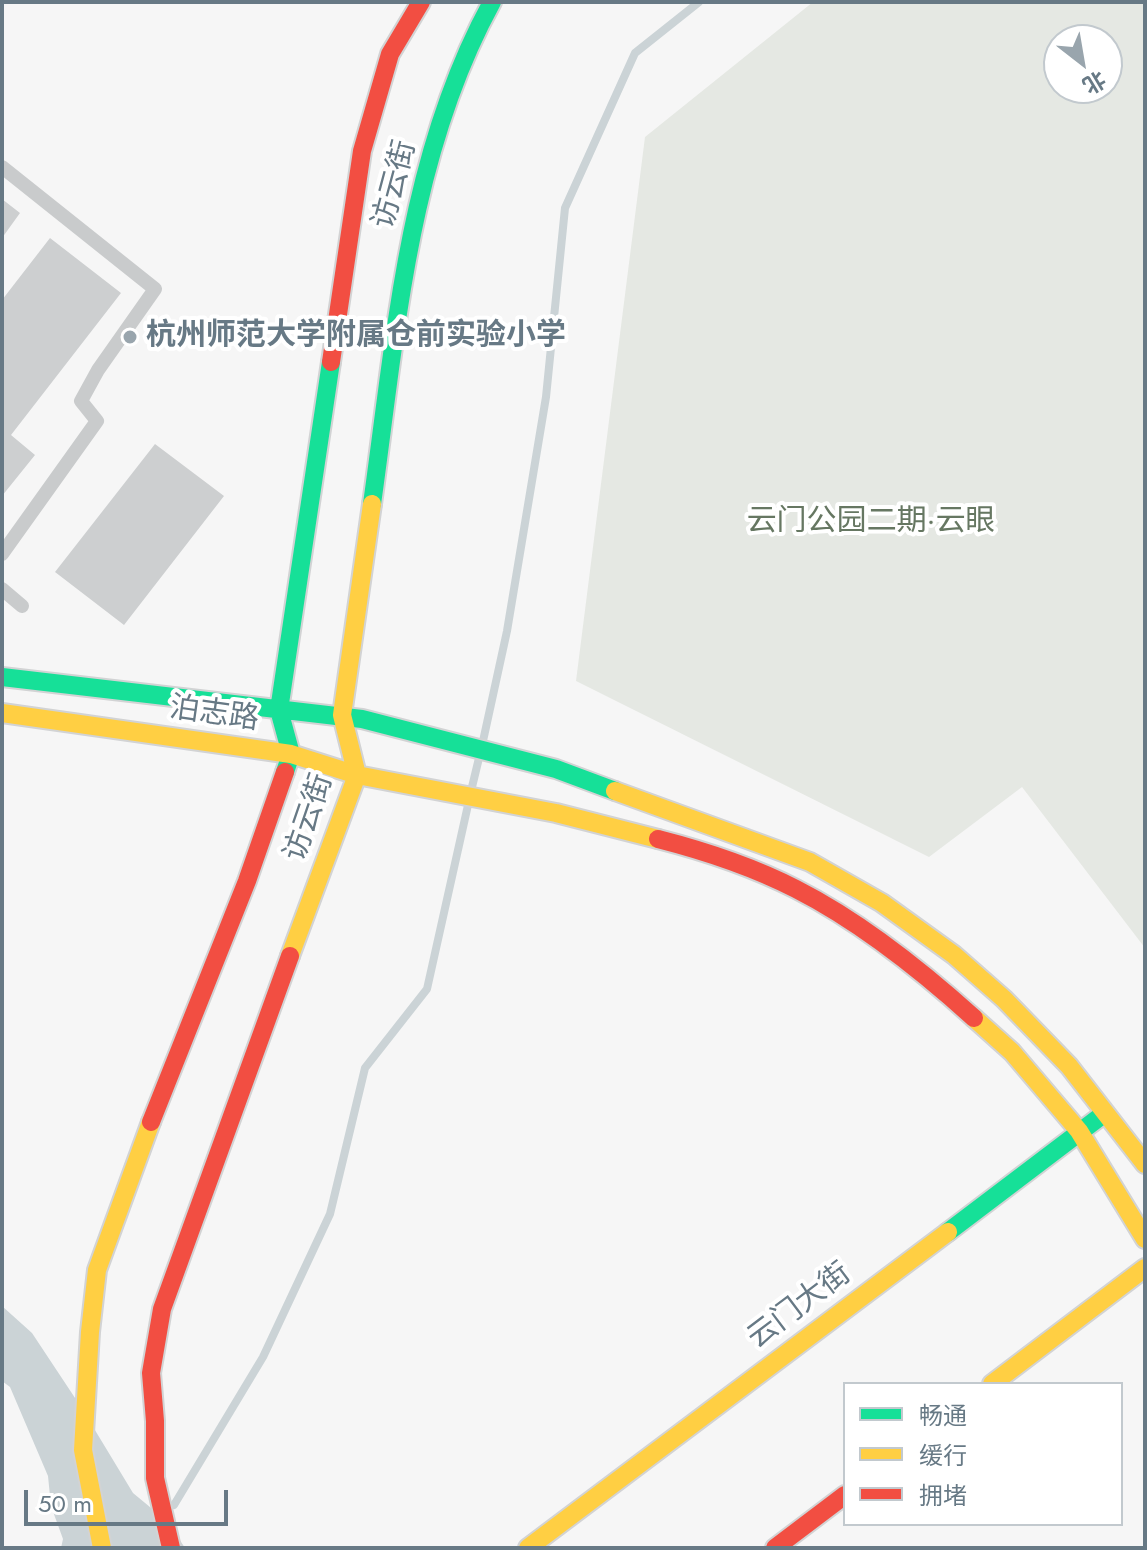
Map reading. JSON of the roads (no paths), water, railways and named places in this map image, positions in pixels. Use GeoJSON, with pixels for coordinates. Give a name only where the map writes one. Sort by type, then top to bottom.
{"type":"FeatureCollection","features":[{"type":"Feature","properties":{"kind":"main road","name":"访云街"},"geometry":{"type":"LineString","coordinates":[[171,1548],[155,1478],[151,1373],[162,1309],[357,775],[342,715],[406,260],[448,101],[492,2]]}},
{"type":"Feature","properties":{"kind":"main road","name":"访云街"},"geometry":{"type":"LineString","coordinates":[[102,1548],[83,1450],[97,1270],[153,1116],[247,881],[291,754],[279,710],[362,151],[390,54],[412,9]]}},
{"type":"Feature","properties":{"kind":"main road","name":"泊志路"},"geometry":{"type":"LineString","coordinates":[[2,677],[362,719],[556,769],[810,862],[882,903],[954,955],[1004,999],[1069,1066],[1145,1164]]}},
{"type":"Feature","properties":{"kind":"main road","name":"泊志路"},"geometry":{"type":"LineString","coordinates":[[2,713],[291,754],[357,775],[556,813],[701,850],[796,889],[873,937],[936,983],[1012,1052],[1079,1131],[1145,1239]]}},
{"type":"Feature","properties":{"kind":"main road","name":"云门大街"},"geometry":{"type":"LineString","coordinates":[[528,1548],[1106,1112]]}},
{"type":"Feature","properties":{"kind":"main road"},"geometry":{"type":"LineString","coordinates":[[995,1382],[1145,1268]]}},
{"type":"Feature","properties":{"kind":"main road"},"geometry":{"type":"LineString","coordinates":[[775,1548],[843,1497]]}},
{"type":"Feature","properties":{"kind":"lane"},"geometry":{"type":"LineString","coordinates":[[2,167],[155,289],[98,370],[81,401],[97,421],[2,554]]}},
{"type":"Feature","properties":{"kind":"lane"},"geometry":{"type":"LineString","coordinates":[[2,589],[22,606]]}},
{"type":"Feature","properties":{"kind":"waterway"},"geometry":{"type":"LineString","coordinates":[[483,741],[507,631],[546,397],[565,208],[635,53],[699,2]]}},
{"type":"Feature","properties":{"kind":"waterway"},"geometry":{"type":"LineString","coordinates":[[472,787],[479,758]]}},
{"type":"Feature","properties":{"kind":"waterway"},"geometry":{"type":"LineString","coordinates":[[174,1505],[263,1357],[330,1214],[365,1068],[427,989],[468,805]]}},
{"type":"Feature","properties":{"kind":"place","name":"杭州师范大学附属仓前实验小学"},"geometry":{"type":"Point","coordinates":[130,337]}},
{"type":"Feature","properties":{"kind":"park label","name":"云门公园二期·云眼"},"geometry":{"type":"Point","coordinates":[871,523]}}]}
